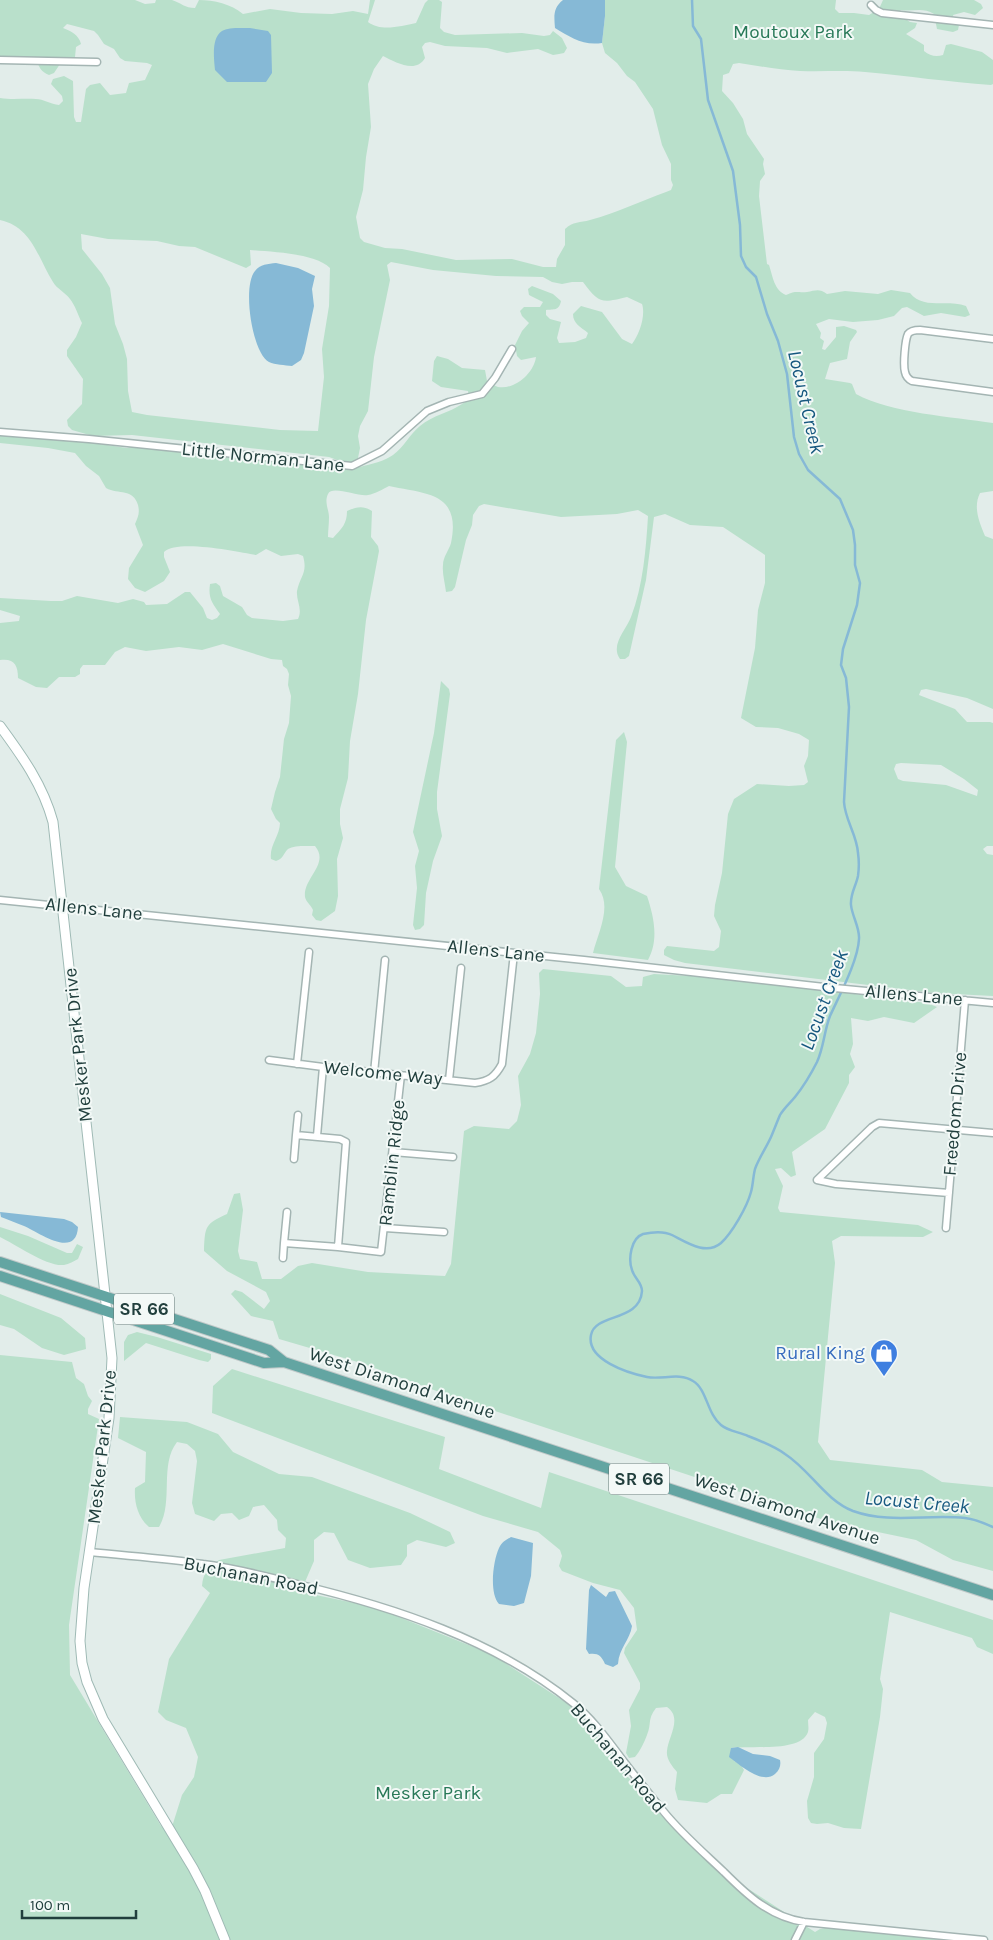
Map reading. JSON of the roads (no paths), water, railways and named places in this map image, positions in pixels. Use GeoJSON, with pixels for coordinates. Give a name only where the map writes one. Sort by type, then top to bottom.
{"type":"FeatureCollection","features":[{"type":"Feature","properties":{"kind":"main road","name":"West Diamond Avenue"},"geometry":{"type":"LineString","coordinates":[[0,1262],[269,1350],[284,1362],[993,1595]]}},
{"type":"Feature","properties":{"kind":"main road","name":"West Diamond Avenue"},"geometry":{"type":"LineString","coordinates":[[0,1276],[264,1363],[284,1362]]}},
{"type":"Feature","properties":{"kind":"street"},"geometry":{"type":"LineString","coordinates":[[871,5],[882,13],[993,25]]}},
{"type":"Feature","properties":{"kind":"street"},"geometry":{"type":"LineString","coordinates":[[0,60],[97,62]]}},
{"type":"Feature","properties":{"kind":"street"},"geometry":{"type":"LineString","coordinates":[[993,339],[920,330],[910,333],[906,341],[904,369],[907,377],[912,381],[993,392]]}},
{"type":"Feature","properties":{"kind":"street","name":"Little Norman Lane"},"geometry":{"type":"LineString","coordinates":[[0,432],[99,440],[352,466],[382,451],[427,411],[449,402],[482,394],[495,378],[512,349]]}},
{"type":"Feature","properties":{"kind":"street","name":"Mesker Park Drive"},"geometry":{"type":"LineString","coordinates":[[0,726],[36,778],[49,806],[56,836],[106,1296],[112,1373],[108,1426],[81,1619],[82,1663],[87,1682],[103,1719],[193,1868],[205,1891],[224,1940]]}},
{"type":"Feature","properties":{"kind":"street","name":"Allens Lane"},"geometry":{"type":"LineString","coordinates":[[0,900],[852,990],[993,1002]]}},
{"type":"Feature","properties":{"kind":"street"},"geometry":{"type":"LineString","coordinates":[[297,1064],[309,952]]}},
{"type":"Feature","properties":{"kind":"street","name":"Welcome Way"},"geometry":{"type":"LineString","coordinates":[[269,1060],[323,1068],[474,1083],[490,1080],[496,1075],[502,1064],[514,953]]}},
{"type":"Feature","properties":{"kind":"street"},"geometry":{"type":"LineString","coordinates":[[374,1073],[385,960]]}},
{"type":"Feature","properties":{"kind":"street"},"geometry":{"type":"LineString","coordinates":[[449,1080],[461,968]]}},
{"type":"Feature","properties":{"kind":"street","name":"Freedom Drive"},"geometry":{"type":"LineString","coordinates":[[946,1228],[965,1000]]}},
{"type":"Feature","properties":{"kind":"street"},"geometry":{"type":"LineString","coordinates":[[317,1136],[323,1068]]}},
{"type":"Feature","properties":{"kind":"street","name":"Ramblin Ridge"},"geometry":{"type":"LineString","coordinates":[[338,1247],[381,1252],[402,1075]]}},
{"type":"Feature","properties":{"kind":"street"},"geometry":{"type":"LineString","coordinates":[[294,1159],[298,1115]]}},
{"type":"Feature","properties":{"kind":"street"},"geometry":{"type":"LineString","coordinates":[[949,1193],[836,1184],[817,1180],[876,1125],[883,1123],[993,1133]]}},
{"type":"Feature","properties":{"kind":"street"},"geometry":{"type":"LineString","coordinates":[[284,1243],[338,1247],[346,1142],[340,1139],[296,1135]]}},
{"type":"Feature","properties":{"kind":"street"},"geometry":{"type":"LineString","coordinates":[[394,1152],[453,1157]]}},
{"type":"Feature","properties":{"kind":"street"},"geometry":{"type":"LineString","coordinates":[[283,1258],[287,1212]]}},
{"type":"Feature","properties":{"kind":"street"},"geometry":{"type":"LineString","coordinates":[[385,1228],[444,1232]]}},
{"type":"Feature","properties":{"kind":"street","name":"Buchanan Road"},"geometry":{"type":"LineString","coordinates":[[90,1552],[201,1563],[336,1593],[424,1622],[490,1650],[527,1671],[579,1708],[672,1821],[757,1903],[778,1915],[804,1922],[984,1940]]}},
{"type":"Feature","properties":{"kind":"street"},"geometry":{"type":"LineString","coordinates":[[796,1940],[804,1922]]}},
{"type":"Feature","properties":{"kind":"water"},"geometry":{"type":"Polygon","coordinates":[[[563,0],[605,0],[602,43],[583,42],[555,28],[554,16],[556,9],[563,0]]]}},
{"type":"Feature","properties":{"kind":"water"},"geometry":{"type":"Polygon","coordinates":[[[250,28],[268,31],[271,35],[272,73],[266,82],[227,82],[215,70],[214,49],[216,38],[218,34],[225,30],[250,28]]]}},
{"type":"Feature","properties":{"kind":"water"},"geometry":{"type":"Polygon","coordinates":[[[276,263],[298,268],[315,276],[312,289],[314,306],[304,353],[301,360],[292,366],[271,363],[263,356],[258,346],[251,319],[249,290],[251,279],[259,267],[276,263]]]}},
{"type":"Feature","properties":{"kind":"water"},"geometry":{"type":"Polygon","coordinates":[[[0,1212],[64,1219],[78,1227],[76,1237],[71,1242],[56,1241],[1,1217],[0,1212]]]}},
{"type":"Feature","properties":{"kind":"water"},"geometry":{"type":"Polygon","coordinates":[[[511,1537],[533,1543],[531,1576],[524,1603],[514,1606],[499,1604],[493,1585],[495,1561],[499,1548],[511,1537]]]}},
{"type":"Feature","properties":{"kind":"water"},"geometry":{"type":"Polygon","coordinates":[[[591,1585],[606,1597],[609,1592],[615,1591],[632,1626],[620,1653],[618,1664],[613,1667],[605,1664],[599,1655],[589,1654],[586,1649],[589,1590],[591,1585]]]}},
{"type":"Feature","properties":{"kind":"water"},"geometry":{"type":"Polygon","coordinates":[[[738,1747],[753,1754],[770,1756],[780,1760],[779,1769],[770,1777],[751,1773],[729,1757],[731,1748],[738,1747]]]}},
{"type":"Feature","properties":{"kind":"waterway","name":"Locust Creek"},"geometry":{"type":"LineString","coordinates":[[692,0],[693,26],[701,39],[708,100],[733,171],[740,225],[741,256],[746,267],[756,277],[767,314],[778,341],[787,374],[794,437],[799,454],[808,470],[840,499],[853,530],[855,565],[860,583],[857,605],[843,649],[841,665],[846,678],[849,707],[844,802],[846,815],[857,846],[859,867],[851,901],[859,939],[852,968],[830,1016],[817,1062],[801,1089],[780,1115],[755,1169],[749,1198],[734,1226],[721,1243],[709,1248],[690,1244],[665,1233],[658,1232],[639,1236],[633,1244],[630,1260],[633,1273],[642,1288],[639,1301],[634,1308],[626,1313],[600,1323],[594,1328],[591,1335],[591,1344],[595,1352],[620,1369],[653,1378],[682,1377],[693,1381],[698,1385],[713,1415],[721,1425],[781,1451],[802,1468],[834,1500],[853,1511],[867,1515],[895,1518],[965,1518],[993,1527]]}},
{"type":"Feature","properties":{"kind":"place","name":"Rural King"},"geometry":{"type":"Point","coordinates":[884,1377]}},
{"type":"Feature","properties":{"kind":"park label","name":"Moutoux Park"},"geometry":{"type":"Point","coordinates":[793,32]}},
{"type":"Feature","properties":{"kind":"park label","name":"Mesker Park"},"geometry":{"type":"Point","coordinates":[428,1793]}}]}
